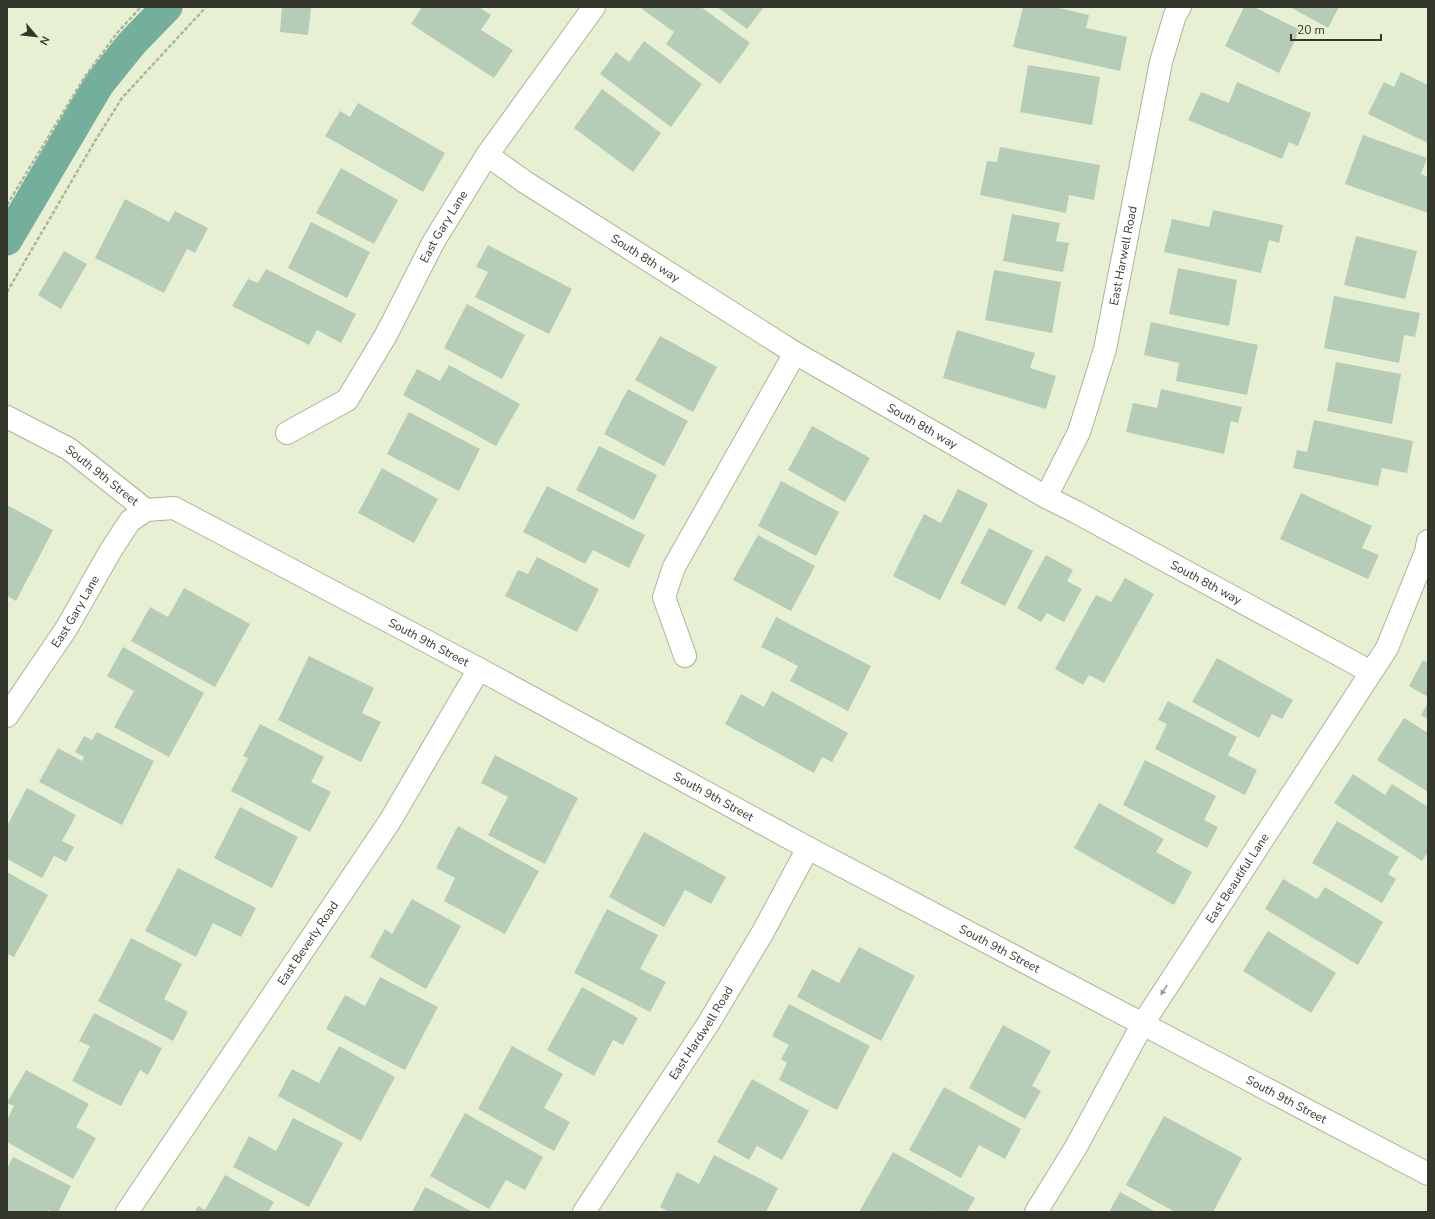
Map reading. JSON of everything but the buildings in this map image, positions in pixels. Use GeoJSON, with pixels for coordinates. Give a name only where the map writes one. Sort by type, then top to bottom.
{"type":"FeatureCollection","features":[{"type":"Feature","properties":{"kind":"street","name":"East Gary Lane"},"geometry":{"type":"LineString","coordinates":[[287,432],[347,400],[386,335],[434,241],[487,155],[594,7]]}},
{"type":"Feature","properties":{"kind":"street","name":"East Harwell Road"},"geometry":{"type":"LineString","coordinates":[[1046,497],[1079,432],[1105,349],[1161,62],[1175,15],[1180,7]]}},
{"type":"Feature","properties":{"kind":"street","name":"South 8th way"},"geometry":{"type":"LineString","coordinates":[[487,155],[525,182],[795,353],[1046,497],[1371,672]]}},
{"type":"Feature","properties":{"kind":"street"},"geometry":{"type":"LineString","coordinates":[[685,656],[664,597],[674,567],[795,353]]}},
{"type":"Feature","properties":{"kind":"street","name":"South 9th Street"},"geometry":{"type":"LineString","coordinates":[[7,417],[69,449],[146,510],[174,508],[479,669],[808,848],[1142,1025],[1428,1174]]}},
{"type":"Feature","properties":{"kind":"street","name":"East Gary Lane"},"geometry":{"type":"LineString","coordinates":[[7,716],[66,629],[111,550],[130,521],[146,510]]}},
{"type":"Feature","properties":{"kind":"street","name":"East Beautiful Lane"},"geometry":{"type":"LineString","coordinates":[[1036,1212],[1076,1147],[1142,1025],[1387,648],[1426,552],[1428,541]]}},
{"type":"Feature","properties":{"kind":"street","name":"East Beverly Road"},"geometry":{"type":"LineString","coordinates":[[127,1212],[390,821],[479,669]]}},
{"type":"Feature","properties":{"kind":"street","name":"East Hardwell Road"},"geometry":{"type":"LineString","coordinates":[[584,1212],[708,1024],[763,932],[808,848]]}},
{"type":"Feature","properties":{"kind":"path"},"geometry":{"type":"LineString","coordinates":[[7,205],[84,78],[117,33],[141,7]]}},
{"type":"Feature","properties":{"kind":"path"},"geometry":{"type":"LineString","coordinates":[[7,292],[95,140],[122,98],[206,7]]}},
{"type":"Feature","properties":{"kind":"waterway"},"geometry":{"type":"LineString","coordinates":[[7,240],[99,84],[132,43],[167,7]]}}]}
